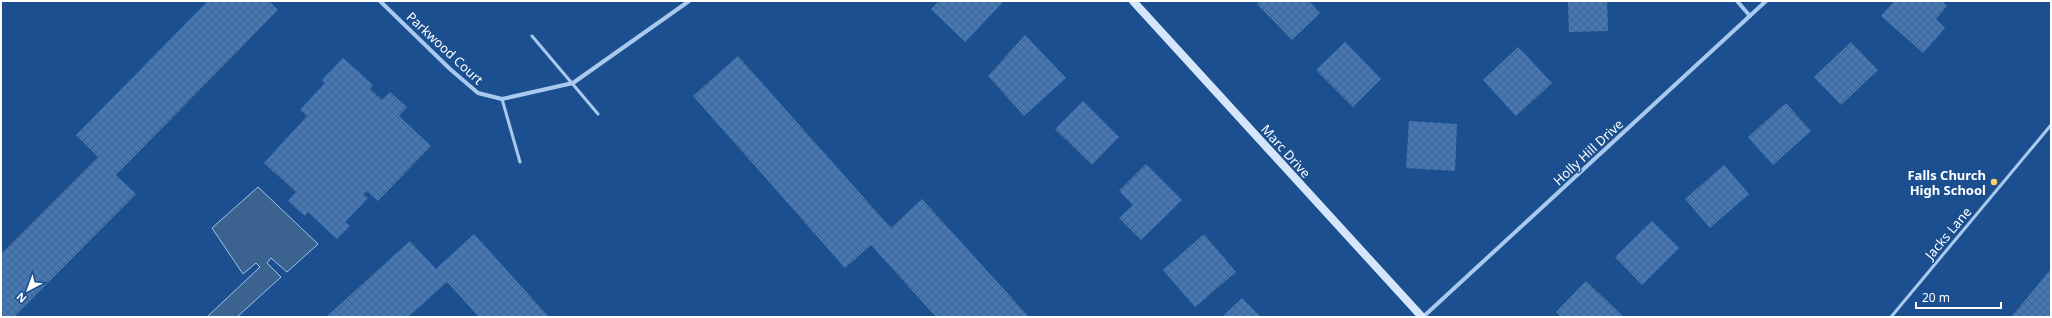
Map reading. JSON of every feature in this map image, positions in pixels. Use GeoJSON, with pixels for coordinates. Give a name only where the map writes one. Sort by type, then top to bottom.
{"type":"FeatureCollection","features":[{"type":"Feature","properties":{"kind":"street","name":"Parkwood Court"},"geometry":{"type":"LineString","coordinates":[[380,1],[450,69],[478,93],[502,99]]}},
{"type":"Feature","properties":{"kind":"street"},"geometry":{"type":"LineString","coordinates":[[502,99],[573,83],[689,1]]}},
{"type":"Feature","properties":{"kind":"street","name":"Marc Drive"},"geometry":{"type":"LineString","coordinates":[[1133,1],[1423,317]]}},
{"type":"Feature","properties":{"kind":"street"},"geometry":{"type":"LineString","coordinates":[[1737,1],[1750,16]]}},
{"type":"Feature","properties":{"kind":"street","name":"Holly Hill Drive"},"geometry":{"type":"LineString","coordinates":[[1423,317],[1766,1]]}},
{"type":"Feature","properties":{"kind":"lane"},"geometry":{"type":"LineString","coordinates":[[532,36],[598,114]]}},
{"type":"Feature","properties":{"kind":"lane"},"geometry":{"type":"LineString","coordinates":[[502,99],[520,162]]}},
{"type":"Feature","properties":{"kind":"lane","name":"Jacks Lane"},"geometry":{"type":"LineString","coordinates":[[1891,317],[2051,125]]}},
{"type":"Feature","properties":{"kind":"water"},"geometry":{"type":"Polygon","coordinates":[[[258,187],[318,244],[287,272],[271,258],[267,263],[281,277],[237,317],[207,317],[260,267],[256,263],[243,274],[212,228],[258,187]]]}},
{"type":"Feature","properties":{"kind":"building"},"geometry":{"type":"Polygon","coordinates":[[[208,1],[269,1],[278,10],[116,175],[136,194],[14,317],[1,317],[1,254],[98,157],[76,135],[208,1]]]}},
{"type":"Feature","properties":{"kind":"building"},"geometry":{"type":"Polygon","coordinates":[[[939,1],[1004,1],[965,42],[931,9],[939,1]]]}},
{"type":"Feature","properties":{"kind":"building"},"geometry":{"type":"Polygon","coordinates":[[[1260,1],[1309,1],[1320,13],[1292,40],[1257,4],[1260,1]]]}},
{"type":"Feature","properties":{"kind":"building"},"geometry":{"type":"Polygon","coordinates":[[[1568,1],[1607,1],[1608,31],[1569,32],[1568,1]]]}},
{"type":"Feature","properties":{"kind":"building"},"geometry":{"type":"Polygon","coordinates":[[[1894,1],[1942,1],[1947,6],[1936,19],[1945,28],[1923,53],[1881,16],[1894,1]]]}},
{"type":"Feature","properties":{"kind":"building"},"geometry":{"type":"Polygon","coordinates":[[[1025,35],[1066,78],[1024,116],[988,76],[1025,35]]]}},
{"type":"Feature","properties":{"kind":"building"},"geometry":{"type":"Polygon","coordinates":[[[1345,42],[1381,79],[1353,107],[1316,70],[1345,42]]]}},
{"type":"Feature","properties":{"kind":"building"},"geometry":{"type":"Polygon","coordinates":[[[1851,42],[1878,70],[1841,105],[1814,77],[1851,42]]]}},
{"type":"Feature","properties":{"kind":"building"},"geometry":{"type":"Polygon","coordinates":[[[1518,47],[1552,83],[1516,116],[1483,80],[1518,47]]]}},
{"type":"Feature","properties":{"kind":"building"},"geometry":{"type":"Polygon","coordinates":[[[738,56],[891,228],[922,199],[1029,317],[936,317],[871,245],[845,268],[693,96],[738,56]]]}},
{"type":"Feature","properties":{"kind":"building"},"geometry":{"type":"Polygon","coordinates":[[[343,58],[373,85],[370,89],[382,100],[390,92],[407,107],[399,116],[431,146],[378,201],[367,191],[363,194],[368,198],[345,222],[350,226],[337,239],[308,212],[305,216],[288,201],[296,192],[264,163],[307,116],[300,110],[325,83],[322,80],[343,58]]]}},
{"type":"Feature","properties":{"kind":"building"},"geometry":{"type":"Polygon","coordinates":[[[1083,101],[1119,137],[1092,165],[1055,129],[1083,101]]]}},
{"type":"Feature","properties":{"kind":"building"},"geometry":{"type":"Polygon","coordinates":[[[1786,103],[1811,131],[1773,165],[1748,137],[1786,103]]]}},
{"type":"Feature","properties":{"kind":"building"},"geometry":{"type":"Polygon","coordinates":[[[1409,121],[1457,124],[1455,171],[1406,168],[1409,121]]]}},
{"type":"Feature","properties":{"kind":"building"},"geometry":{"type":"Polygon","coordinates":[[[1146,164],[1182,200],[1141,240],[1119,218],[1133,205],[1119,191],[1146,164]]]}},
{"type":"Feature","properties":{"kind":"building"},"geometry":{"type":"Polygon","coordinates":[[[1724,165],[1749,194],[1710,228],[1685,199],[1724,165]]]}},
{"type":"Feature","properties":{"kind":"building"},"geometry":{"type":"Polygon","coordinates":[[[1652,221],[1679,248],[1642,285],[1615,257],[1652,221]]]}},
{"type":"Feature","properties":{"kind":"building"},"geometry":{"type":"Polygon","coordinates":[[[474,234],[549,317],[479,317],[447,282],[408,317],[326,317],[410,241],[436,269],[474,234]]]}},
{"type":"Feature","properties":{"kind":"building"},"geometry":{"type":"Polygon","coordinates":[[[1204,234],[1236,272],[1195,307],[1163,270],[1204,234]]]}},
{"type":"Feature","properties":{"kind":"building"},"geometry":{"type":"Polygon","coordinates":[[[2051,269],[2051,317],[2011,317],[2051,269]]]}},
{"type":"Feature","properties":{"kind":"building"},"geometry":{"type":"Polygon","coordinates":[[[1586,281],[1624,317],[1561,317],[1556,312],[1586,281]]]}},
{"type":"Feature","properties":{"kind":"building"},"geometry":{"type":"Polygon","coordinates":[[[1242,298],[1261,317],[1222,317],[1242,298]]]}},
{"type":"Feature","properties":{"kind":"place","name":"Falls Church High School"},"geometry":{"type":"Point","coordinates":[1994,182]}}]}
